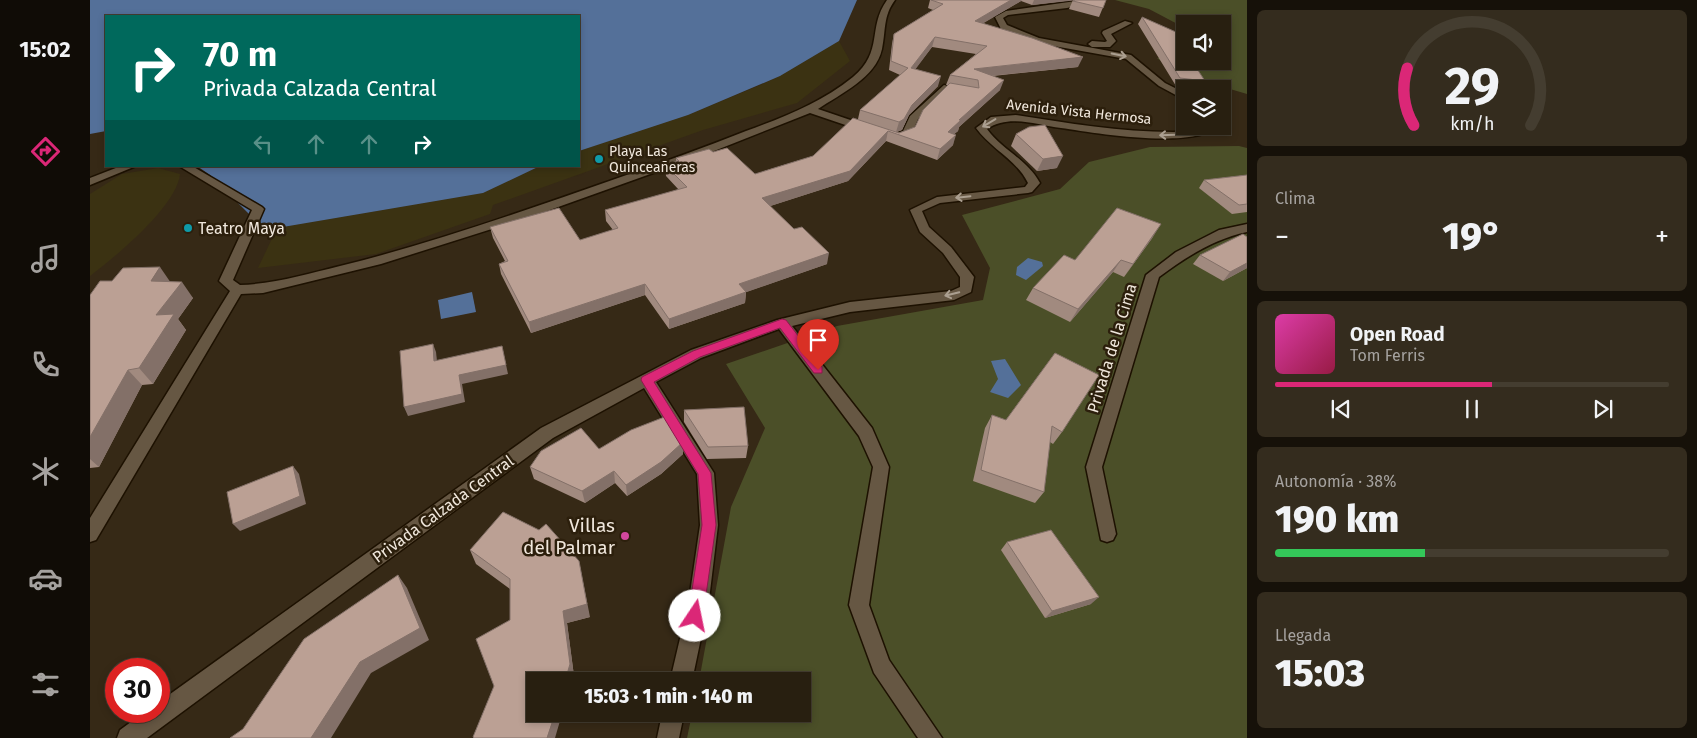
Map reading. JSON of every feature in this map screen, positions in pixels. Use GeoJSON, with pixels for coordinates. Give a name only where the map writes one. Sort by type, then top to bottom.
{"type":"FeatureCollection","features":[{"type":"Feature","properties":{"kind":"street"},"geometry":{"type":"LineString","coordinates":[[186,167],[258,209],[226,281],[237,290],[263,289],[376,260],[529,213],[705,151],[810,110],[870,68],[876,54],[882,12],[890,0]]}},
{"type":"Feature","properties":{"kind":"street"},"geometry":{"type":"LineString","coordinates":[[1092,0],[1067,6],[1006,13],[999,17],[1004,27],[1037,40],[1128,57],[1140,62],[1152,77],[1167,89],[1176,93]]}},
{"type":"Feature","properties":{"kind":"street"},"geometry":{"type":"LineString","coordinates":[[1067,6],[1058,12],[1017,18],[1012,23],[1055,39],[1100,45],[1107,45],[1112,41],[1106,33],[1128,23]]}},
{"type":"Feature","properties":{"kind":"street"},"geometry":{"type":"LineString","coordinates":[[810,110],[897,138],[907,133],[914,118],[944,88],[971,94]]}},
{"type":"Feature","properties":{"kind":"street","name":"Avenida Vista Hermosa"},"geometry":{"type":"LineString","coordinates":[[782,323],[850,307],[954,295],[966,288],[968,277],[948,250],[924,229],[916,210],[937,200],[1028,190],[1034,183],[1030,172],[987,139],[981,128],[995,119],[1016,118],[1150,136],[1180,135]]}},
{"type":"Feature","properties":{"kind":"street"},"geometry":{"type":"LineString","coordinates":[[90,182],[128,167]]}},
{"type":"Feature","properties":{"kind":"street","name":"Privada de la Cima"},"geometry":{"type":"LineString","coordinates":[[1107,534],[1094,467],[1153,275],[1180,255],[1223,232],[1247,228]]}},
{"type":"Feature","properties":{"kind":"street"},"geometry":{"type":"LineString","coordinates":[[90,534],[237,290]]}},
{"type":"Feature","properties":{"kind":"street"},"geometry":{"type":"LineString","coordinates":[[782,323],[866,433],[881,467],[859,605],[881,666],[931,738]]}},
{"type":"Feature","properties":{"kind":"street","name":"Privada Calzada Central"},"geometry":{"type":"LineString","coordinates":[[128,738],[548,432],[696,354],[782,323]]}},
{"type":"Feature","properties":{"kind":"street"},"geometry":{"type":"LineString","coordinates":[[646,380],[704,473],[709,525],[699,600],[682,672]]}},
{"type":"Feature","properties":{"kind":"street"},"geometry":{"type":"LineString","coordinates":[[668,738],[671,722]]}},
{"type":"Feature","properties":{"kind":"green space"},"geometry":{"type":"Polygon","coordinates":[[[1115,0],[1247,0],[1247,94],[1231,89],[1231,80],[1199,80],[1179,74],[1157,58],[1176,55],[1176,70],[1231,70],[1231,15],[1176,15],[1176,23],[1149,9],[1115,0]]]}},
{"type":"Feature","properties":{"kind":"green space"},"geometry":{"type":"Polygon","coordinates":[[[1239,146],[1247,148],[1247,738],[687,738],[690,722],[811,722],[811,672],[701,672],[731,507],[765,428],[726,364],[837,326],[983,300],[990,268],[962,215],[1060,189],[1089,162],[1150,147],[1239,146]]]}},
{"type":"Feature","properties":{"kind":"sand","name":"Playa Las Quinceañeras"},"geometry":{"type":"Polygon","coordinates":[[[839,41],[850,61],[797,103],[703,130],[493,205],[490,214],[376,254],[258,268],[277,228],[483,193],[538,167],[580,167],[580,151],[688,115],[780,76],[839,41]]]}},
{"type":"Feature","properties":{"kind":"sand"},"geometry":{"type":"Polygon","coordinates":[[[158,168],[180,174],[176,187],[168,201],[129,244],[90,276],[90,194],[122,174],[158,168]]]}},
{"type":"Feature","properties":{"kind":"water"},"geometry":{"type":"Polygon","coordinates":[[[90,0],[857,0],[839,41],[780,76],[688,115],[580,151],[580,15],[105,15],[105,131],[90,134],[90,0]]]}},
{"type":"Feature","properties":{"kind":"water"},"geometry":{"type":"Polygon","coordinates":[[[198,167],[538,167],[483,193],[277,228],[262,227],[210,175],[198,167]]]}},
{"type":"Feature","properties":{"kind":"water"},"geometry":{"type":"Polygon","coordinates":[[[1028,258],[1042,262],[1043,266],[1026,280],[1016,275],[1017,267],[1028,258]]]}},
{"type":"Feature","properties":{"kind":"water"},"geometry":{"type":"Polygon","coordinates":[[[472,292],[476,312],[441,319],[438,300],[472,292]]]}},
{"type":"Feature","properties":{"kind":"water"},"geometry":{"type":"Polygon","coordinates":[[[1005,359],[1021,385],[1008,398],[990,392],[998,379],[991,361],[1005,359]]]}},
{"type":"Feature","properties":{"kind":"building"},"geometry":{"type":"Polygon","coordinates":[[[931,0],[1011,0],[975,21],[1032,38],[1083,57],[974,69],[1004,80],[959,120],[961,120],[948,132],[956,135],[940,149],[888,131],[850,171],[762,198],[794,229],[802,227],[829,253],[739,284],[746,292],[669,319],[645,284],[529,322],[499,264],[508,261],[490,227],[559,208],[580,240],[618,228],[605,210],[687,187],[665,165],[679,161],[676,158],[709,149],[713,152],[727,148],[755,174],[813,156],[853,118],[899,133],[915,127],[923,110],[950,83],[979,88],[978,80],[950,75],[987,46],[935,37],[911,68],[941,76],[912,105],[904,119],[899,122],[860,110],[908,68],[891,61],[894,34],[943,4],[931,0]]]}},
{"type":"Feature","properties":{"kind":"building"},"geometry":{"type":"Polygon","coordinates":[[[1106,0],[1103,8],[1073,1],[1106,0]]]}},
{"type":"Feature","properties":{"kind":"building"},"geometry":{"type":"Polygon","coordinates":[[[1142,17],[1176,32],[1176,70],[1198,70],[1204,80],[1180,78],[1142,17]]]}},
{"type":"Feature","properties":{"kind":"building"},"geometry":{"type":"Polygon","coordinates":[[[1045,125],[1063,156],[1043,159],[1016,134],[1029,127],[1045,125]]]}},
{"type":"Feature","properties":{"kind":"building"},"geometry":{"type":"Polygon","coordinates":[[[1247,175],[1247,204],[1239,205],[1204,180],[1247,175]]]}},
{"type":"Feature","properties":{"kind":"building"},"geometry":{"type":"Polygon","coordinates":[[[1117,208],[1161,224],[1133,264],[1121,260],[1078,309],[1033,288],[1064,255],[1075,260],[1117,208]]]}},
{"type":"Feature","properties":{"kind":"building"},"geometry":{"type":"Polygon","coordinates":[[[1243,234],[1247,237],[1247,263],[1230,272],[1200,255],[1243,234]]]}},
{"type":"Feature","properties":{"kind":"building"},"geometry":{"type":"Polygon","coordinates":[[[160,267],[151,281],[182,282],[156,315],[174,314],[139,368],[128,370],[90,437],[90,295],[100,281],[112,281],[123,268],[160,267]]]}},
{"type":"Feature","properties":{"kind":"building"},"geometry":{"type":"Polygon","coordinates":[[[433,344],[434,361],[502,346],[506,365],[459,375],[462,394],[404,407],[400,351],[433,344]]]}},
{"type":"Feature","properties":{"kind":"building"},"geometry":{"type":"Polygon","coordinates":[[[1055,353],[1099,375],[1062,432],[1052,426],[1044,492],[981,470],[992,415],[1006,420],[1055,353]]]}},
{"type":"Feature","properties":{"kind":"building"},"geometry":{"type":"Polygon","coordinates":[[[744,407],[748,446],[708,447],[684,410],[744,407]]]}},
{"type":"Feature","properties":{"kind":"building"},"geometry":{"type":"Polygon","coordinates":[[[667,416],[683,442],[661,462],[626,485],[614,471],[582,491],[530,467],[541,451],[581,428],[599,449],[631,430],[667,416]]]}},
{"type":"Feature","properties":{"kind":"building"},"geometry":{"type":"Polygon","coordinates":[[[293,466],[300,496],[233,524],[227,492],[293,466]]]}},
{"type":"Feature","properties":{"kind":"building"},"geometry":{"type":"Polygon","coordinates":[[[503,512],[539,530],[546,524],[579,561],[587,604],[563,611],[570,664],[568,672],[526,672],[526,722],[552,722],[547,738],[473,737],[494,686],[476,639],[510,620],[510,579],[470,550],[503,512]]]}},
{"type":"Feature","properties":{"kind":"building"},"geometry":{"type":"Polygon","coordinates":[[[1051,530],[1099,597],[1052,611],[1007,542],[1051,530]]]}},
{"type":"Feature","properties":{"kind":"building"},"geometry":{"type":"Polygon","coordinates":[[[398,575],[420,628],[360,662],[311,738],[230,738],[243,729],[304,639],[398,575]]]}},
{"type":"Feature","properties":{"kind":"place","name":"Playa Las Quinceañeras"},"geometry":{"type":"Point","coordinates":[599,159]}},
{"type":"Feature","properties":{"kind":"place","name":"Teatro Maya"},"geometry":{"type":"Point","coordinates":[188,228]}},
{"type":"Feature","properties":{"kind":"place","name":"Villas del Palmar"},"geometry":{"type":"Point","coordinates":[625,536]}},
{"type":"Feature","properties":{"kind":"route"},"geometry":{"type":"LineString","coordinates":[[695,616],[699,600],[709,525],[704,473],[646,380],[696,354],[782,323],[818,370]]}}]}
